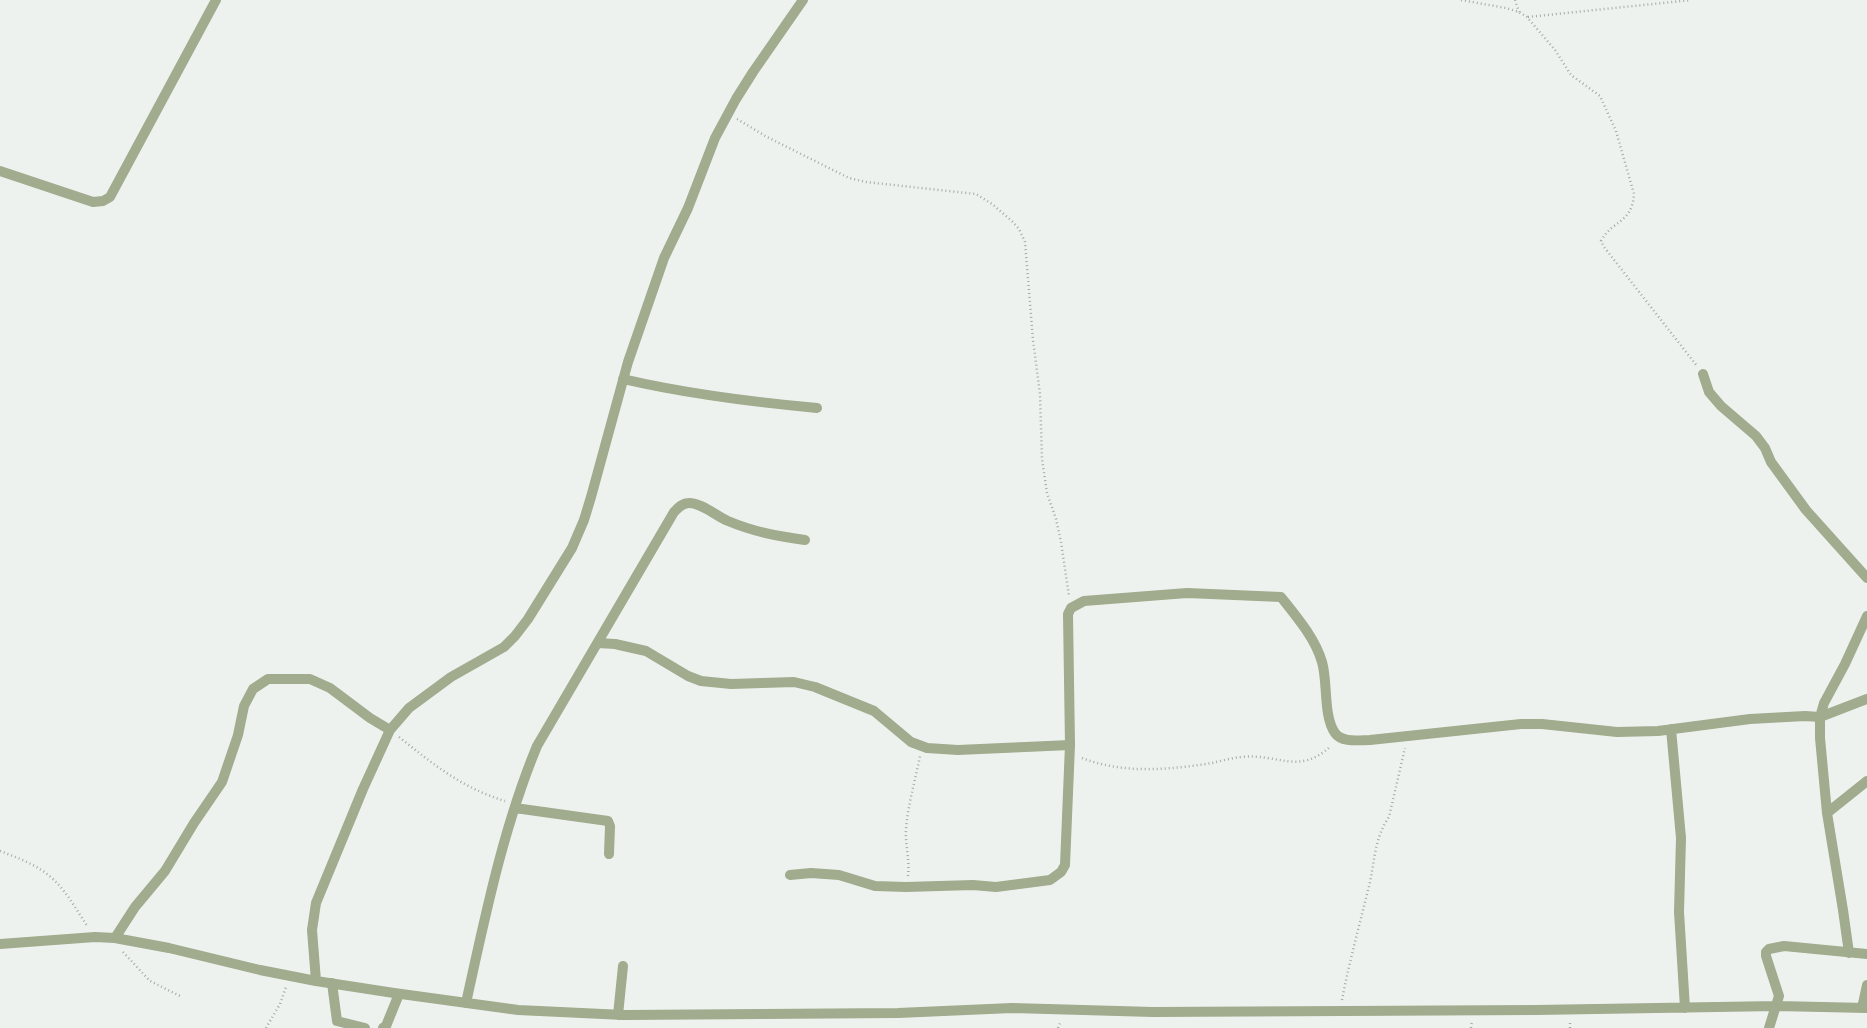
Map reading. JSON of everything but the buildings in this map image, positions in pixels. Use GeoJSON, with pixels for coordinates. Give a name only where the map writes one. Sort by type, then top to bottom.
{"type":"FeatureCollection","features":[{"type":"Feature","properties":{"kind":"street"},"geometry":{"type":"LineString","coordinates":[[0,171],[93,202],[104,201],[110,197],[216,0]]}},
{"type":"Feature","properties":{"kind":"street"},"geometry":{"type":"LineString","coordinates":[[316,981],[312,930],[316,903],[363,789],[390,730],[409,708],[450,677],[504,647],[515,636],[528,619],[572,548],[584,520],[640,323],[664,258],[688,208],[715,138],[728,113],[753,72],[803,0]]}},
{"type":"Feature","properties":{"kind":"street"},"geometry":{"type":"LineString","coordinates":[[1703,374],[1709,392],[1721,406],[1756,436],[1765,448],[1771,462],[1806,510],[1867,578]]}},
{"type":"Feature","properties":{"kind":"street"},"geometry":{"type":"LineString","coordinates":[[623,379],[661,388],[734,400],[817,408]]}},
{"type":"Feature","properties":{"kind":"street"},"geometry":{"type":"LineString","coordinates":[[466,1003],[488,904],[515,806],[524,777],[537,746],[670,518],[681,505],[688,503],[696,504],[727,520],[764,534],[805,540]]}},
{"type":"Feature","properties":{"kind":"street"},"geometry":{"type":"LineString","coordinates":[[790,874],[811,873],[839,875],[875,886],[906,887],[973,885],[996,887],[1050,880],[1061,872],[1065,865],[1070,750],[1068,614],[1071,608],[1084,601],[1120,597],[1187,593],[1281,597],[1302,624],[1322,660],[1326,676],[1330,718],[1335,733],[1339,738],[1350,740],[1370,740],[1521,724],[1542,724],[1617,732],[1671,729],[1750,719],[1805,716],[1820,717],[1867,699]]}},
{"type":"Feature","properties":{"kind":"street"},"geometry":{"type":"LineString","coordinates":[[1849,952],[1827,813],[1820,738],[1820,717],[1824,702],[1845,664],[1867,616]]}},
{"type":"Feature","properties":{"kind":"street"},"geometry":{"type":"LineString","coordinates":[[598,643],[615,644],[646,651],[688,676],[701,681],[732,684],[794,682],[814,687],[874,711],[911,742],[922,746],[958,750],[1070,750]]}},
{"type":"Feature","properties":{"kind":"street"},"geometry":{"type":"LineString","coordinates":[[114,938],[134,907],[166,871],[194,823],[222,782],[238,735],[244,706],[253,689],[268,679],[310,679],[330,688],[370,718],[390,730]]}},
{"type":"Feature","properties":{"kind":"street"},"geometry":{"type":"LineString","coordinates":[[1671,729],[1681,838],[1679,912],[1685,1008]]}},
{"type":"Feature","properties":{"kind":"street"},"geometry":{"type":"LineString","coordinates":[[1827,813],[1867,781]]}},
{"type":"Feature","properties":{"kind":"street"},"geometry":{"type":"LineString","coordinates":[[515,806],[608,821],[610,826],[609,854]]}},
{"type":"Feature","properties":{"kind":"street"},"geometry":{"type":"LineString","coordinates":[[0,944],[95,937],[114,938],[169,948],[316,981],[399,994],[518,1010],[618,1015],[898,1013],[1012,1008],[1153,1012],[1543,1010],[1777,1006],[1864,1008],[1867,985]]}},
{"type":"Feature","properties":{"kind":"street"},"geometry":{"type":"LineString","coordinates":[[1769,1028],[1779,996],[1766,956],[1766,952],[1769,948],[1784,946],[1867,954]]}},
{"type":"Feature","properties":{"kind":"street"},"geometry":{"type":"LineString","coordinates":[[618,1015],[623,966]]}},
{"type":"Feature","properties":{"kind":"street"},"geometry":{"type":"LineString","coordinates":[[332,983],[337,1021],[365,1028]]}},
{"type":"Feature","properties":{"kind":"street"},"geometry":{"type":"LineString","coordinates":[[383,1028],[386,1026],[399,994]]}},
{"type":"Feature","properties":{"kind":"path"},"geometry":{"type":"LineString","coordinates":[[1461,0],[1519,12],[1527,17],[1555,50],[1571,74],[1600,96],[1618,136],[1634,194],[1633,205],[1629,214],[1610,229],[1601,241],[1604,247],[1703,374]]}},
{"type":"Feature","properties":{"kind":"path"},"geometry":{"type":"LineString","coordinates":[[1515,0],[1519,12]]}},
{"type":"Feature","properties":{"kind":"path"},"geometry":{"type":"LineString","coordinates":[[1527,17],[1691,0]]}},
{"type":"Feature","properties":{"kind":"path"},"geometry":{"type":"LineString","coordinates":[[728,113],[767,137],[849,178],[866,182],[976,194],[992,204],[1019,229],[1025,242],[1027,257],[1033,340],[1040,394],[1042,459],[1047,493],[1056,519],[1067,577],[1069,595],[1068,614]]}},
{"type":"Feature","properties":{"kind":"path"},"geometry":{"type":"LineString","coordinates":[[390,730],[439,768],[467,786],[490,797],[515,806]]}},
{"type":"Feature","properties":{"kind":"path"},"geometry":{"type":"LineString","coordinates":[[1340,1010],[1350,958],[1368,890],[1373,855],[1384,826],[1389,818],[1400,775],[1404,751],[1412,736]]}},
{"type":"Feature","properties":{"kind":"path"},"geometry":{"type":"LineString","coordinates":[[1070,750],[1093,763],[1126,768],[1168,769],[1241,757],[1264,757],[1297,762],[1308,761],[1319,755],[1339,738]]}},
{"type":"Feature","properties":{"kind":"path"},"geometry":{"type":"LineString","coordinates":[[906,887],[909,872],[906,840],[907,813],[922,746]]}},
{"type":"Feature","properties":{"kind":"path"},"geometry":{"type":"LineString","coordinates":[[0,851],[31,864],[53,879],[68,897],[95,937]]}},
{"type":"Feature","properties":{"kind":"path"},"geometry":{"type":"LineString","coordinates":[[114,938],[123,952],[150,981],[180,996]]}},
{"type":"Feature","properties":{"kind":"path"},"geometry":{"type":"LineString","coordinates":[[266,1028],[284,995],[288,975]]}}]}
